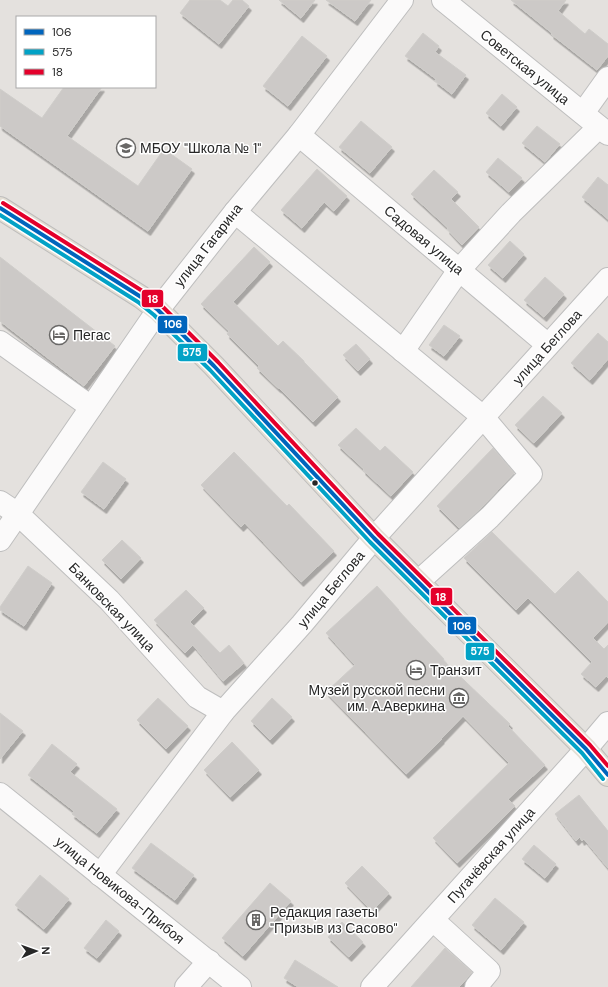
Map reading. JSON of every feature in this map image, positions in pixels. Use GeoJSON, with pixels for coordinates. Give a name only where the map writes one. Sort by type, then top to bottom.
{"type":"FeatureCollection","features":[{"type":"Feature","properties":{"kind":"main road"},"geometry":{"type":"LineString","coordinates":[[0,208],[141,297],[158,310],[214,366],[374,538],[586,749],[608,775]]}},
{"type":"Feature","properties":{"kind":"street","name":"улица Гагарина"},"geometry":{"type":"LineString","coordinates":[[0,540],[158,310],[235,212],[299,135],[402,0]]}},
{"type":"Feature","properties":{"kind":"street","name":"Советская улица"},"geometry":{"type":"LineString","coordinates":[[443,0],[604,130]]}},
{"type":"Feature","properties":{"kind":"street"},"geometry":{"type":"LineString","coordinates":[[583,113],[608,78]]}},
{"type":"Feature","properties":{"kind":"street"},"geometry":{"type":"LineString","coordinates":[[403,351],[459,270],[510,213],[604,130]]}},
{"type":"Feature","properties":{"kind":"street","name":"Садовая улица"},"geometry":{"type":"LineString","coordinates":[[299,135],[548,345]]}},
{"type":"Feature","properties":{"kind":"street"},"geometry":{"type":"LineString","coordinates":[[235,212],[483,417],[531,474],[490,517],[418,582]]}},
{"type":"Feature","properties":{"kind":"street","name":"улица Беглова"},"geometry":{"type":"LineString","coordinates":[[100,875],[223,712],[302,624],[374,538],[608,279]]}},
{"type":"Feature","properties":{"kind":"street"},"geometry":{"type":"LineString","coordinates":[[0,342],[91,407]]}},
{"type":"Feature","properties":{"kind":"street","name":"Банковская улица"},"geometry":{"type":"LineString","coordinates":[[0,502],[18,514],[109,600],[198,697],[223,712]]}},
{"type":"Feature","properties":{"kind":"street","name":"Пугачёвская улица"},"geometry":{"type":"LineString","coordinates":[[372,987],[608,723]]}},
{"type":"Feature","properties":{"kind":"street","name":"улица Новикова-Прибоя"},"geometry":{"type":"LineString","coordinates":[[0,794],[240,987]]}},
{"type":"Feature","properties":{"kind":"street"},"geometry":{"type":"LineString","coordinates":[[433,920],[489,971],[476,987]]}},
{"type":"Feature","properties":{"kind":"street"},"geometry":{"type":"LineString","coordinates":[[186,987],[209,961]]}},
{"type":"Feature","properties":{"kind":"building"},"geometry":{"type":"Polygon","coordinates":[[[190,0],[220,0],[228,6],[233,0],[242,0],[249,6],[219,44],[180,13],[190,0]]]}},
{"type":"Feature","properties":{"kind":"building"},"geometry":{"type":"Polygon","coordinates":[[[279,0],[315,0],[301,18],[279,0]]]}},
{"type":"Feature","properties":{"kind":"building"},"geometry":{"type":"Polygon","coordinates":[[[326,0],[371,0],[355,21],[326,0]]]}},
{"type":"Feature","properties":{"kind":"building"},"geometry":{"type":"Polygon","coordinates":[[[511,0],[566,0],[558,11],[585,34],[589,29],[608,44],[608,56],[597,70],[511,0]]]}},
{"type":"Feature","properties":{"kind":"building"},"geometry":{"type":"Polygon","coordinates":[[[423,33],[439,46],[435,52],[466,75],[452,94],[435,81],[436,79],[405,56],[423,33]]]}},
{"type":"Feature","properties":{"kind":"building"},"geometry":{"type":"Polygon","coordinates":[[[302,36],[327,56],[288,106],[263,86],[302,36]]]}},
{"type":"Feature","properties":{"kind":"building"},"geometry":{"type":"Polygon","coordinates":[[[63,88],[101,88],[67,136],[138,186],[164,149],[192,169],[148,231],[0,126],[0,89],[42,118],[63,88]]]}},
{"type":"Feature","properties":{"kind":"building"},"geometry":{"type":"Polygon","coordinates":[[[502,94],[517,107],[501,126],[486,113],[502,94]]]}},
{"type":"Feature","properties":{"kind":"building"},"geometry":{"type":"Polygon","coordinates":[[[361,121],[392,147],[370,173],[339,147],[361,121]]]}},
{"type":"Feature","properties":{"kind":"building"},"geometry":{"type":"Polygon","coordinates":[[[537,126],[560,144],[545,162],[522,143],[537,126]]]}},
{"type":"Feature","properties":{"kind":"building"},"geometry":{"type":"Polygon","coordinates":[[[498,158],[522,178],[509,192],[486,172],[498,158]]]}},
{"type":"Feature","properties":{"kind":"building"},"geometry":{"type":"Polygon","coordinates":[[[317,169],[347,196],[334,211],[324,202],[302,228],[281,210],[317,169]]]}},
{"type":"Feature","properties":{"kind":"building"},"geometry":{"type":"Polygon","coordinates":[[[434,170],[458,192],[451,199],[479,227],[462,245],[447,229],[448,228],[411,194],[434,170]]]}},
{"type":"Feature","properties":{"kind":"building"},"geometry":{"type":"Polygon","coordinates":[[[598,177],[608,185],[608,219],[582,197],[598,177]]]}},
{"type":"Feature","properties":{"kind":"building"},"geometry":{"type":"Polygon","coordinates":[[[510,241],[524,254],[503,278],[488,265],[510,241]]]}},
{"type":"Feature","properties":{"kind":"building"},"geometry":{"type":"Polygon","coordinates":[[[254,247],[270,262],[233,302],[278,346],[283,341],[338,397],[313,422],[257,368],[259,366],[227,334],[229,331],[201,304],[254,247]]]}},
{"type":"Feature","properties":{"kind":"building","name":"Пегас"},"geometry":{"type":"Polygon","coordinates":[[[0,257],[115,346],[84,386],[0,321],[0,257]]]}},
{"type":"Feature","properties":{"kind":"building"},"geometry":{"type":"Polygon","coordinates":[[[545,277],[564,294],[544,317],[524,300],[545,277]]]}},
{"type":"Feature","properties":{"kind":"building"},"geometry":{"type":"Polygon","coordinates":[[[444,325],[460,336],[444,356],[429,345],[444,325]]]}},
{"type":"Feature","properties":{"kind":"building"},"geometry":{"type":"Polygon","coordinates":[[[598,333],[608,342],[608,359],[590,380],[571,363],[598,333]]]}},
{"type":"Feature","properties":{"kind":"building"},"geometry":{"type":"Polygon","coordinates":[[[356,344],[370,359],[358,371],[343,355],[356,344]]]}},
{"type":"Feature","properties":{"kind":"building"},"geometry":{"type":"Polygon","coordinates":[[[543,396],[562,413],[534,443],[515,425],[543,396]]]}},
{"type":"Feature","properties":{"kind":"building"},"geometry":{"type":"Polygon","coordinates":[[[356,428],[380,451],[385,446],[413,472],[391,496],[338,445],[356,428]]]}},
{"type":"Feature","properties":{"kind":"building"},"geometry":{"type":"Polygon","coordinates":[[[493,448],[514,473],[481,508],[459,528],[437,506],[493,448]]]}},
{"type":"Feature","properties":{"kind":"building"},"geometry":{"type":"Polygon","coordinates":[[[234,452],[287,506],[289,504],[334,551],[301,582],[245,523],[241,527],[201,485],[234,452]]]}},
{"type":"Feature","properties":{"kind":"building"},"geometry":{"type":"Polygon","coordinates":[[[103,462],[126,479],[104,509],[81,492],[103,462]]]}},
{"type":"Feature","properties":{"kind":"building"},"geometry":{"type":"Polygon","coordinates":[[[492,532],[555,594],[578,571],[608,602],[608,622],[593,638],[604,649],[608,645],[608,678],[606,676],[596,687],[581,674],[592,662],[528,598],[516,610],[464,558],[492,532]]]}},
{"type":"Feature","properties":{"kind":"building"},"geometry":{"type":"Polygon","coordinates":[[[122,540],[141,558],[121,579],[102,560],[122,540]]]}},
{"type":"Feature","properties":{"kind":"building"},"geometry":{"type":"Polygon","coordinates":[[[28,566],[52,583],[24,626],[0,610],[0,607],[28,566]]]}},
{"type":"Feature","properties":{"kind":"building"},"geometry":{"type":"Polygon","coordinates":[[[377,586],[444,659],[443,660],[510,724],[508,726],[545,765],[508,799],[515,806],[457,863],[433,838],[509,763],[463,716],[406,774],[326,692],[355,665],[326,633],[377,586]]]}},
{"type":"Feature","properties":{"kind":"building"},"geometry":{"type":"Polygon","coordinates":[[[186,590],[204,608],[190,622],[220,653],[229,645],[244,663],[223,681],[193,645],[185,653],[154,620],[186,590]]]}},
{"type":"Feature","properties":{"kind":"building"},"geometry":{"type":"Polygon","coordinates":[[[158,698],[188,726],[166,749],[137,720],[158,698]]]}},
{"type":"Feature","properties":{"kind":"building"},"geometry":{"type":"Polygon","coordinates":[[[272,698],[292,717],[270,740],[251,721],[272,698]]]}},
{"type":"Feature","properties":{"kind":"building"},"geometry":{"type":"Polygon","coordinates":[[[0,713],[23,731],[0,759],[0,713]]]}},
{"type":"Feature","properties":{"kind":"building"},"geometry":{"type":"Polygon","coordinates":[[[232,742],[259,770],[230,797],[204,770],[232,742]]]}},
{"type":"Feature","properties":{"kind":"building"},"geometry":{"type":"Polygon","coordinates":[[[52,744],[77,764],[70,772],[117,809],[97,833],[72,814],[74,811],[28,775],[52,744]]]}},
{"type":"Feature","properties":{"kind":"building"},"geometry":{"type":"Polygon","coordinates":[[[579,795],[608,831],[608,868],[584,839],[582,841],[580,837],[576,841],[555,814],[579,795]]]}},
{"type":"Feature","properties":{"kind":"building"},"geometry":{"type":"Polygon","coordinates":[[[151,843],[194,875],[175,900],[132,868],[151,843]]]}},
{"type":"Feature","properties":{"kind":"building"},"geometry":{"type":"Polygon","coordinates":[[[534,845],[556,864],[545,878],[522,859],[534,845]]]}},
{"type":"Feature","properties":{"kind":"building"},"geometry":{"type":"Polygon","coordinates":[[[362,866],[389,893],[372,911],[345,883],[362,866]]]}},
{"type":"Feature","properties":{"kind":"building"},"geometry":{"type":"Polygon","coordinates":[[[40,875],[69,899],[44,929],[15,905],[40,875]]]}},
{"type":"Feature","properties":{"kind":"building","name":"Редакция газеты \"Призыв из Сасово\""},"geometry":{"type":"Polygon","coordinates":[[[270,883],[291,901],[243,956],[222,938],[270,883]]]}},
{"type":"Feature","properties":{"kind":"building"},"geometry":{"type":"Polygon","coordinates":[[[495,898],[524,922],[501,950],[472,925],[495,898]]]}},
{"type":"Feature","properties":{"kind":"building"},"geometry":{"type":"Polygon","coordinates":[[[106,920],[119,931],[97,958],[84,948],[106,920]]]}},
{"type":"Feature","properties":{"kind":"building"},"geometry":{"type":"Polygon","coordinates":[[[342,922],[363,942],[349,957],[328,937],[342,922]]]}},
{"type":"Feature","properties":{"kind":"building"},"geometry":{"type":"Polygon","coordinates":[[[445,948],[472,972],[462,984],[459,987],[411,987],[445,948]]]}},
{"type":"Feature","properties":{"kind":"building"},"geometry":{"type":"Polygon","coordinates":[[[295,960],[338,987],[298,987],[284,978],[295,960]]]}},
{"type":"Feature","properties":{"kind":"transit line","name":"18"},"geometry":{"type":"LineString","coordinates":[[3,203],[144,292],[162,306],[218,362],[378,534],[590,745],[608,766]]}},
{"type":"Feature","properties":{"kind":"transit line","name":"106"},"geometry":{"type":"LineString","coordinates":[[0,208],[141,297],[158,310],[214,366],[374,538],[586,749],[608,775]]}},
{"type":"Feature","properties":{"kind":"transit line","name":"575"},"geometry":{"type":"LineString","coordinates":[[0,215],[138,302],[154,315],[210,370],[370,542],[582,753],[603,779]]}},
{"type":"Feature","properties":{"kind":"place","name":"МБОУ \"Школа № 1\""},"geometry":{"type":"Point","coordinates":[126,148]}},
{"type":"Feature","properties":{"kind":"place","name":"Пегас"},"geometry":{"type":"Point","coordinates":[59,335]}},
{"type":"Feature","properties":{"kind":"place","name":"Транзит"},"geometry":{"type":"Point","coordinates":[416,670]}},
{"type":"Feature","properties":{"kind":"place","name":"Музей русской песни им. А.Аверкина"},"geometry":{"type":"Point","coordinates":[459,698]}},
{"type":"Feature","properties":{"kind":"place","name":"Редакция газеты \"Призыв из Сасово\""},"geometry":{"type":"Point","coordinates":[256,920]}}]}
